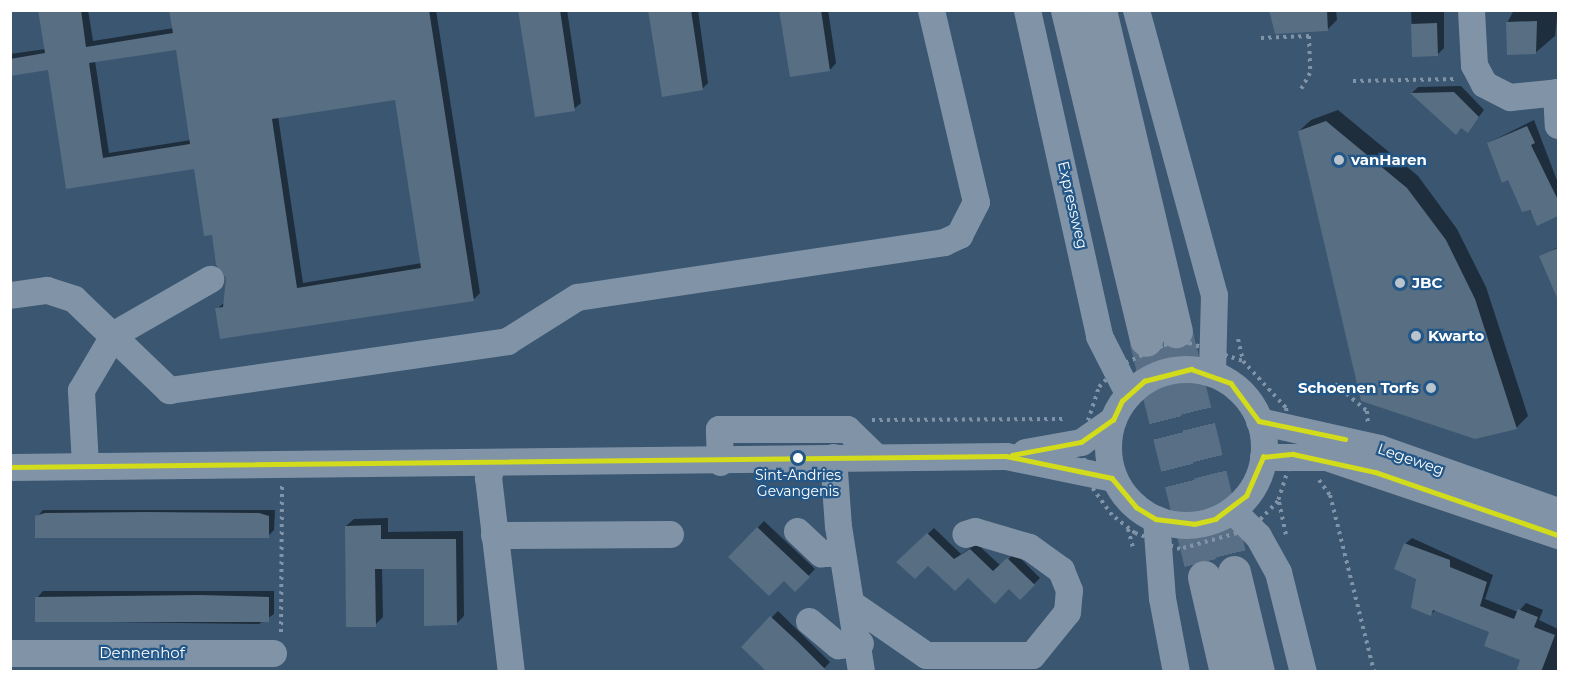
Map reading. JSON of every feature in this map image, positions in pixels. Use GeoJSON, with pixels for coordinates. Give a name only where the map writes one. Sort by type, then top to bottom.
{"type":"FeatureCollection","features":[{"type":"Feature","properties":{"kind":"highway"},"geometry":{"type":"LineString","coordinates":[[1067,10],[1161,336],[1100,10]]}},
{"type":"Feature","properties":{"kind":"highway"},"geometry":{"type":"LineString","coordinates":[[1226,672],[1219,574],[1258,672]]}},
{"type":"Feature","properties":{"kind":"street"},"geometry":{"type":"LineString","coordinates":[[10,295],[46,290],[74,299],[114,333],[169,390],[507,341],[577,297],[944,242],[958,235],[976,202],[932,10]]}},
{"type":"Feature","properties":{"kind":"street","name":"Expressweg"},"geometry":{"type":"LineString","coordinates":[[1028,10],[1099,336],[1128,393]]}},
{"type":"Feature","properties":{"kind":"street"},"geometry":{"type":"LineString","coordinates":[[1136,10],[1214,295],[1212,373]]}},
{"type":"Feature","properties":{"kind":"street"},"geometry":{"type":"LineString","coordinates":[[1471,10],[1474,66],[1481,79],[1510,98],[1557,92],[1558,125]]}},
{"type":"Feature","properties":{"kind":"street"},"geometry":{"type":"LineString","coordinates":[[85,465],[81,390],[114,333],[210,279]]}},
{"type":"Feature","properties":{"kind":"street"},"geometry":{"type":"LineString","coordinates":[[1158,532],[1194,524],[1232,510],[1257,478],[1263,457],[1260,421],[1249,400],[1212,373],[1166,371],[1128,393],[1113,420],[1107,439],[1112,478],[1158,532],[1162,598],[1176,672]]}},
{"type":"Feature","properties":{"kind":"street"},"geometry":{"type":"LineString","coordinates":[[10,467],[720,462],[875,456],[1006,456],[1081,442],[1113,420]]}},
{"type":"Feature","properties":{"kind":"street","name":"Legeweg"},"geometry":{"type":"LineString","coordinates":[[1260,421],[1378,448],[1558,511]]}},
{"type":"Feature","properties":{"kind":"street"},"geometry":{"type":"LineString","coordinates":[[720,462],[719,429],[847,429],[875,456]]}},
{"type":"Feature","properties":{"kind":"street"},"geometry":{"type":"LineString","coordinates":[[1006,456],[1112,478]]}},
{"type":"Feature","properties":{"kind":"street"},"geometry":{"type":"LineString","coordinates":[[833,457],[842,553],[855,606],[861,672]]}},
{"type":"Feature","properties":{"kind":"street","name":"Legeweg"},"geometry":{"type":"LineString","coordinates":[[1263,457],[1326,457],[1558,535]]}},
{"type":"Feature","properties":{"kind":"street"},"geometry":{"type":"LineString","coordinates":[[492,463],[488,477],[511,672]]}},
{"type":"Feature","properties":{"kind":"street"},"geometry":{"type":"LineString","coordinates":[[1232,510],[1251,529],[1278,572],[1303,672]]}},
{"type":"Feature","properties":{"kind":"street"},"geometry":{"type":"LineString","coordinates":[[797,531],[820,553],[842,553]]}},
{"type":"Feature","properties":{"kind":"street"},"geometry":{"type":"LineString","coordinates":[[855,606],[926,655],[1035,663],[1067,612],[1069,590],[1061,570],[1029,547],[975,531],[965,534]]}},
{"type":"Feature","properties":{"kind":"street"},"geometry":{"type":"LineString","coordinates":[[495,535],[670,534]]}},
{"type":"Feature","properties":{"kind":"street"},"geometry":{"type":"LineString","coordinates":[[809,621],[838,645],[860,643]]}},
{"type":"Feature","properties":{"kind":"street","name":"Dennenhof"},"geometry":{"type":"LineString","coordinates":[[10,653],[277,649]]}},
{"type":"Feature","properties":{"kind":"path"},"geometry":{"type":"LineString","coordinates":[[1261,38],[1309,36],[1310,73],[1301,89]]}},
{"type":"Feature","properties":{"kind":"path"},"geometry":{"type":"LineString","coordinates":[[1353,81],[1481,79]]}},
{"type":"Feature","properties":{"kind":"path"},"geometry":{"type":"LineString","coordinates":[[1335,384],[1367,411],[1369,428]]}},
{"type":"Feature","properties":{"kind":"path"},"geometry":{"type":"LineString","coordinates":[[277,649],[283,465]]}},
{"type":"Feature","properties":{"kind":"path"},"geometry":{"type":"LineString","coordinates":[[1316,477],[1330,495],[1374,672]]}},
{"type":"Feature","properties":{"kind":"path"},"geometry":{"type":"LineString","coordinates":[[1128,528],[1158,532],[1180,549],[1251,529],[1278,501]]}},
{"type":"Feature","properties":{"kind":"building"},"geometry":{"type":"Polygon","coordinates":[[[38,10],[81,10],[86,47],[173,33],[169,10],[429,10],[474,301],[220,339],[215,308],[223,307],[226,278],[216,265],[212,235],[204,236],[194,169],[66,189],[48,70],[10,76],[10,59],[45,53],[38,10]],[[176,50],[89,63],[103,158],[190,144],[176,50]],[[395,100],[272,119],[297,288],[421,268],[395,100]]]}},
{"type":"Feature","properties":{"kind":"building"},"geometry":{"type":"Polygon","coordinates":[[[518,10],[560,10],[575,111],[535,117],[518,10]]]}},
{"type":"Feature","properties":{"kind":"building"},"geometry":{"type":"Polygon","coordinates":[[[648,10],[691,10],[703,90],[662,97],[648,10]]]}},
{"type":"Feature","properties":{"kind":"building"},"geometry":{"type":"Polygon","coordinates":[[[779,10],[821,10],[830,71],[790,77],[779,10]]]}},
{"type":"Feature","properties":{"kind":"building"},"geometry":{"type":"Polygon","coordinates":[[[1269,10],[1327,10],[1328,31],[1275,34],[1269,10]]]}},
{"type":"Feature","properties":{"kind":"building"},"geometry":{"type":"Polygon","coordinates":[[[1537,21],[1536,54],[1507,55],[1506,22],[1537,21]]]}},
{"type":"Feature","properties":{"kind":"building"},"geometry":{"type":"Polygon","coordinates":[[[1437,23],[1438,56],[1412,57],[1411,24],[1437,23]]]}},
{"type":"Feature","properties":{"kind":"building"},"geometry":{"type":"Polygon","coordinates":[[[1454,92],[1479,117],[1468,133],[1461,128],[1456,135],[1410,93],[1454,92]]]}},
{"type":"Feature","properties":{"kind":"building"},"geometry":{"type":"Polygon","coordinates":[[[1326,121],[1407,188],[1446,240],[1475,299],[1517,429],[1475,439],[1361,401],[1298,131],[1326,121]]]}},
{"type":"Feature","properties":{"kind":"building"},"geometry":{"type":"Polygon","coordinates":[[[1527,126],[1535,143],[1531,145],[1558,200],[1558,216],[1537,226],[1530,210],[1522,212],[1508,180],[1502,183],[1487,143],[1527,126]]]}},
{"type":"Feature","properties":{"kind":"building"},"geometry":{"type":"Polygon","coordinates":[[[1558,248],[1558,300],[1539,256],[1558,248]]]}},
{"type":"Feature","properties":{"kind":"building"},"geometry":{"type":"Polygon","coordinates":[[[45,513],[259,513],[269,516],[269,538],[35,538],[35,516],[45,513]]]}},
{"type":"Feature","properties":{"kind":"building"},"geometry":{"type":"Polygon","coordinates":[[[381,525],[381,539],[456,539],[457,625],[424,626],[424,569],[375,569],[376,627],[346,627],[345,526],[381,525]]]}},
{"type":"Feature","properties":{"kind":"building"},"geometry":{"type":"Polygon","coordinates":[[[757,527],[810,577],[795,592],[784,581],[769,596],[728,557],[757,527]]]}},
{"type":"Feature","properties":{"kind":"building"},"geometry":{"type":"Polygon","coordinates":[[[927,533],[954,559],[970,549],[993,571],[1007,558],[1035,585],[1020,600],[1009,589],[995,604],[968,578],[955,591],[928,566],[915,579],[896,562],[927,533]]]}},
{"type":"Feature","properties":{"kind":"building"},"geometry":{"type":"Polygon","coordinates":[[[1404,543],[1450,560],[1450,567],[1487,582],[1480,606],[1514,619],[1518,609],[1538,617],[1534,627],[1555,635],[1541,672],[1516,672],[1520,660],[1484,646],[1489,632],[1433,610],[1431,616],[1411,608],[1416,579],[1394,569],[1404,543]]]}},
{"type":"Feature","properties":{"kind":"building"},"geometry":{"type":"Polygon","coordinates":[[[200,595],[269,597],[269,622],[35,622],[35,597],[200,595]]]}},
{"type":"Feature","properties":{"kind":"building"},"geometry":{"type":"Polygon","coordinates":[[[770,616],[828,672],[767,672],[741,647],[770,616]]]}},
{"type":"Feature","properties":{"kind":"tunnel"},"geometry":{"type":"LineString","coordinates":[[1176,331],[1234,572]]}},
{"type":"Feature","properties":{"kind":"tunnel"},"geometry":{"type":"LineString","coordinates":[[1146,340],[1204,577]]}},
{"type":"Feature","properties":{"kind":"transit line"},"geometry":{"type":"LineString","coordinates":[[1012,455],[1081,442],[1113,420],[1122,401],[1144,381],[1191,369],[1231,383],[1259,421],[1345,439]]}},
{"type":"Feature","properties":{"kind":"transit line"},"geometry":{"type":"LineString","coordinates":[[10,467],[1006,456],[1112,478],[1136,507],[1156,519],[1194,524],[1215,519],[1246,496],[1263,457],[1293,454],[1375,472],[1558,535]]}},
{"type":"Feature","properties":{"kind":"place","name":"vanHaren"},"geometry":{"type":"Point","coordinates":[1339,160]}},
{"type":"Feature","properties":{"kind":"place","name":"JBC"},"geometry":{"type":"Point","coordinates":[1400,283]}},
{"type":"Feature","properties":{"kind":"place","name":"Kwarto"},"geometry":{"type":"Point","coordinates":[1416,336]}},
{"type":"Feature","properties":{"kind":"place","name":"Schoenen Torfs"},"geometry":{"type":"Point","coordinates":[1431,388]}},
{"type":"Feature","properties":{"kind":"place","name":"Sint-Andries Gevangenis"},"geometry":{"type":"Point","coordinates":[798,458]}}]}
